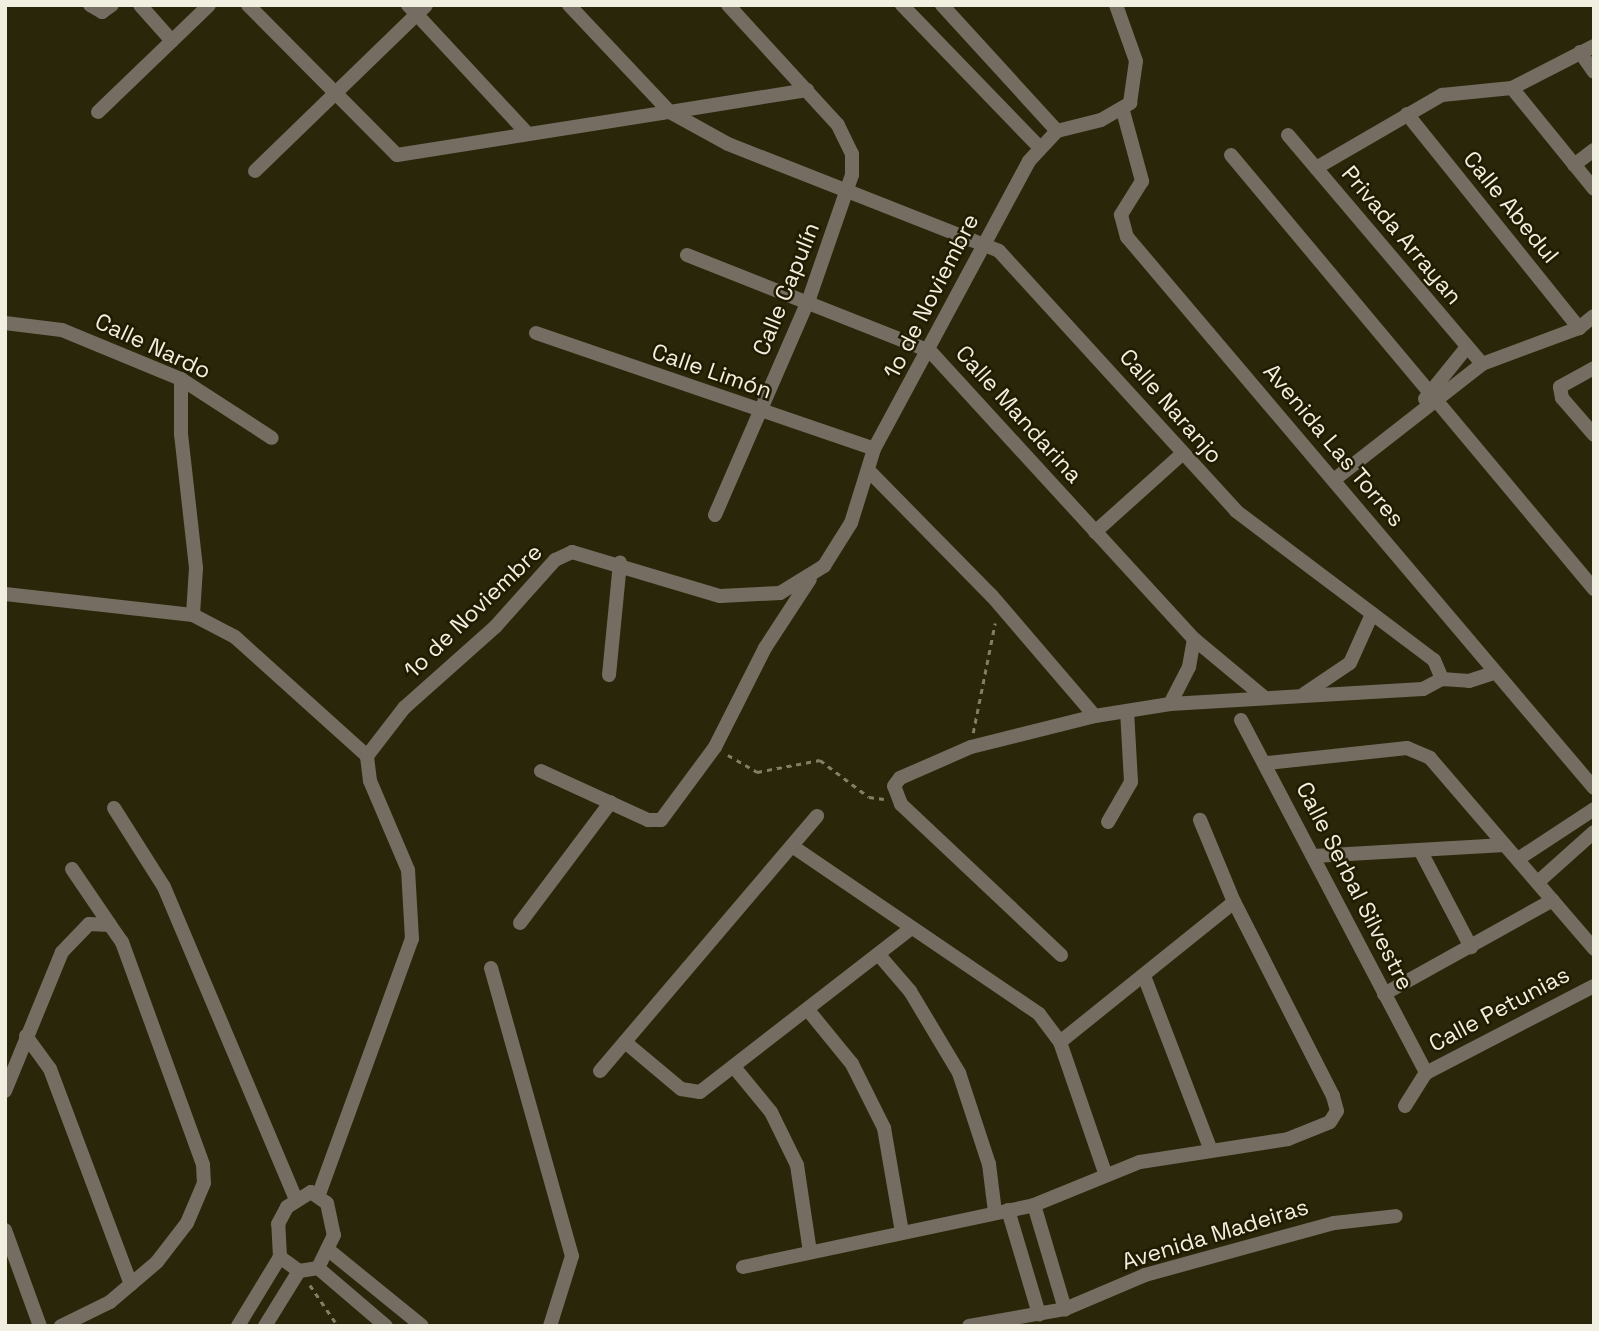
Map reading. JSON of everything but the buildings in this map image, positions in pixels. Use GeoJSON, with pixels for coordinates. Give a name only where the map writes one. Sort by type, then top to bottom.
{"type":"FeatureCollection","features":[{"type":"Feature","properties":{"kind":"street"},"geometry":{"type":"LineString","coordinates":[[90,5],[102,12],[112,5]]}},
{"type":"Feature","properties":{"kind":"street"},"geometry":{"type":"LineString","coordinates":[[140,5],[172,41]]}},
{"type":"Feature","properties":{"kind":"street"},"geometry":{"type":"LineString","coordinates":[[97,112],[209,5]]}},
{"type":"Feature","properties":{"kind":"street"},"geometry":{"type":"LineString","coordinates":[[248,5],[397,155],[525,131],[674,114],[807,90]]}},
{"type":"Feature","properties":{"kind":"street"},"geometry":{"type":"LineString","coordinates":[[569,5],[674,114]]}},
{"type":"Feature","properties":{"kind":"street"},"geometry":{"type":"LineString","coordinates":[[728,5],[838,125],[852,154],[848,195]]}},
{"type":"Feature","properties":{"kind":"street"},"geometry":{"type":"LineString","coordinates":[[902,5],[1039,147]]}},
{"type":"Feature","properties":{"kind":"street"},"geometry":{"type":"LineString","coordinates":[[917,20],[920,5]]}},
{"type":"Feature","properties":{"kind":"street"},"geometry":{"type":"LineString","coordinates":[[942,5],[1057,131]]}},
{"type":"Feature","properties":{"kind":"street"},"geometry":{"type":"LineString","coordinates":[[1116,5],[1136,61],[1135,92],[1123,111]]}},
{"type":"Feature","properties":{"kind":"street"},"geometry":{"type":"LineString","coordinates":[[255,171],[417,8],[525,131]]}},
{"type":"Feature","properties":{"kind":"street"},"geometry":{"type":"LineString","coordinates":[[1316,168],[1407,114],[1452,92],[1512,88],[1587,49],[1594,72]]}},
{"type":"Feature","properties":{"kind":"street"},"geometry":{"type":"LineString","coordinates":[[1512,88],[1594,189]]}},
{"type":"Feature","properties":{"kind":"street","name":"1o de Noviembre"},"geometry":{"type":"LineString","coordinates":[[367,756],[404,708],[496,626],[555,560],[572,552],[620,563],[720,596],[780,593],[810,579],[839,548],[874,449],[930,351],[984,244],[1039,147],[1057,131],[1123,111]]}},
{"type":"Feature","properties":{"kind":"street","name":"Avenida Las Torres"},"geometry":{"type":"LineString","coordinates":[[1123,111],[1142,181],[1121,215],[1127,237],[1335,479],[1493,673],[1594,788]]}},
{"type":"Feature","properties":{"kind":"street","name":"Calle Naranjo"},"geometry":{"type":"LineString","coordinates":[[674,114],[848,195],[984,244],[1015,263],[1182,454],[1236,511],[1434,660],[1442,679]]}},
{"type":"Feature","properties":{"kind":"street","name":"Calle Abedul"},"geometry":{"type":"LineString","coordinates":[[1407,114],[1579,328]]}},
{"type":"Feature","properties":{"kind":"street","name":"Privada Arrayan"},"geometry":{"type":"LineString","coordinates":[[1288,135],[1482,364]]}},
{"type":"Feature","properties":{"kind":"street"},"geometry":{"type":"LineString","coordinates":[[1574,165],[1594,150]]}},
{"type":"Feature","properties":{"kind":"street"},"geometry":{"type":"LineString","coordinates":[[1231,155],[1429,400],[1594,589]]}},
{"type":"Feature","properties":{"kind":"street","name":"Calle Capulín"},"geometry":{"type":"LineString","coordinates":[[715,515],[809,299],[848,195]]}},
{"type":"Feature","properties":{"kind":"street","name":"Calle Mandarina"},"geometry":{"type":"LineString","coordinates":[[687,255],[809,299],[930,351],[1194,639],[1265,698]]}},
{"type":"Feature","properties":{"kind":"street"},"geometry":{"type":"LineString","coordinates":[[1335,479],[1429,400],[1482,364],[1579,328],[1594,316]]}},
{"type":"Feature","properties":{"kind":"street","name":"Calle Nardo"},"geometry":{"type":"LineString","coordinates":[[5,323],[62,330],[181,379],[272,438]]}},
{"type":"Feature","properties":{"kind":"street","name":"Calle Limón"},"geometry":{"type":"LineString","coordinates":[[536,333],[759,412],[874,449]]}},
{"type":"Feature","properties":{"kind":"street"},"geometry":{"type":"LineString","coordinates":[[1429,400],[1467,347]]}},
{"type":"Feature","properties":{"kind":"street"},"geometry":{"type":"LineString","coordinates":[[1594,368],[1560,387],[1562,398],[1594,435]]}},
{"type":"Feature","properties":{"kind":"street"},"geometry":{"type":"LineString","coordinates":[[181,379],[181,434],[196,568],[193,615]]}},
{"type":"Feature","properties":{"kind":"street"},"geometry":{"type":"LineString","coordinates":[[1095,532],[1182,454]]}},
{"type":"Feature","properties":{"kind":"street"},"geometry":{"type":"LineString","coordinates":[[868,470],[992,596],[1095,716]]}},
{"type":"Feature","properties":{"kind":"street"},"geometry":{"type":"LineString","coordinates":[[609,675],[620,563]]}},
{"type":"Feature","properties":{"kind":"street"},"geometry":{"type":"LineString","coordinates":[[541,771],[611,802],[661,820],[715,747],[765,648],[810,579]]}},
{"type":"Feature","properties":{"kind":"street"},"geometry":{"type":"LineString","coordinates":[[5,594],[193,615],[235,637],[367,756],[370,781],[408,870],[412,939],[319,1194],[330,1215],[331,1252],[414,1324]]}},
{"type":"Feature","properties":{"kind":"street"},"geometry":{"type":"LineString","coordinates":[[1300,697],[1350,663],[1372,614]]}},
{"type":"Feature","properties":{"kind":"street"},"geometry":{"type":"LineString","coordinates":[[1170,704],[1189,667],[1194,639]]}},
{"type":"Feature","properties":{"kind":"street"},"geometry":{"type":"LineString","coordinates":[[1061,955],[898,798],[894,786],[900,778],[971,747],[1095,716],[1170,704],[1423,689],[1442,679],[1469,681],[1493,673]]}},
{"type":"Feature","properties":{"kind":"street"},"geometry":{"type":"LineString","coordinates":[[1108,822],[1130,782],[1126,711]]}},
{"type":"Feature","properties":{"kind":"street","name":"Calle Serbal Silvestre"},"geometry":{"type":"LineString","coordinates":[[1241,720],[1267,763],[1426,1073]]}},
{"type":"Feature","properties":{"kind":"street"},"geometry":{"type":"LineString","coordinates":[[1267,763],[1407,748],[1430,758],[1594,950]]}},
{"type":"Feature","properties":{"kind":"street"},"geometry":{"type":"LineString","coordinates":[[520,923],[611,802]]}},
{"type":"Feature","properties":{"kind":"street"},"geometry":{"type":"LineString","coordinates":[[114,808],[164,887],[296,1200]]}},
{"type":"Feature","properties":{"kind":"street"},"geometry":{"type":"LineString","coordinates":[[1518,859],[1594,809]]}},
{"type":"Feature","properties":{"kind":"street"},"geometry":{"type":"LineString","coordinates":[[600,1072],[817,816]]}},
{"type":"Feature","properties":{"kind":"street"},"geometry":{"type":"LineString","coordinates":[[743,1267],[1034,1205],[1105,1173],[1210,1148],[1288,1139],[1330,1122],[1337,1111],[1234,902],[1200,820]]}},
{"type":"Feature","properties":{"kind":"street"},"geometry":{"type":"LineString","coordinates":[[1538,882],[1594,832]]}},
{"type":"Feature","properties":{"kind":"street"},"geometry":{"type":"LineString","coordinates":[[1314,856],[1505,845]]}},
{"type":"Feature","properties":{"kind":"street"},"geometry":{"type":"LineString","coordinates":[[792,846],[909,930],[1002,984],[1060,1041],[1105,1173]]}},
{"type":"Feature","properties":{"kind":"street"},"geometry":{"type":"LineString","coordinates":[[1420,850],[1471,947]]}},
{"type":"Feature","properties":{"kind":"street"},"geometry":{"type":"LineString","coordinates":[[61,1326],[131,1284],[187,1223],[204,1183],[203,1164],[127,955],[72,869]]}},
{"type":"Feature","properties":{"kind":"street"},"geometry":{"type":"LineString","coordinates":[[1384,994],[1553,900]]}},
{"type":"Feature","properties":{"kind":"street"},"geometry":{"type":"LineString","coordinates":[[1060,1041],[1234,902]]}},
{"type":"Feature","properties":{"kind":"street"},"geometry":{"type":"LineString","coordinates":[[5,1091],[26,1037],[75,934],[89,924],[110,925]]}},
{"type":"Feature","properties":{"kind":"street"},"geometry":{"type":"LineString","coordinates":[[625,1042],[691,1094],[734,1067],[909,930]]}},
{"type":"Feature","properties":{"kind":"street"},"geometry":{"type":"LineString","coordinates":[[879,955],[924,1011],[959,1073],[1002,1211],[1039,1314]]}},
{"type":"Feature","properties":{"kind":"street"},"geometry":{"type":"LineString","coordinates":[[491,968],[572,1256],[550,1326]]}},
{"type":"Feature","properties":{"kind":"street"},"geometry":{"type":"LineString","coordinates":[[1143,976],[1210,1148]]}},
{"type":"Feature","properties":{"kind":"street","name":"Calle Petunias"},"geometry":{"type":"LineString","coordinates":[[1426,1073],[1594,986]]}},
{"type":"Feature","properties":{"kind":"street"},"geometry":{"type":"LineString","coordinates":[[808,1010],[852,1064],[879,1117],[894,1162],[902,1231]]}},
{"type":"Feature","properties":{"kind":"street"},"geometry":{"type":"LineString","coordinates":[[26,1037],[50,1069],[131,1284]]}},
{"type":"Feature","properties":{"kind":"street"},"geometry":{"type":"LineString","coordinates":[[734,1067],[772,1112],[797,1165],[810,1252]]}},
{"type":"Feature","properties":{"kind":"street"},"geometry":{"type":"LineString","coordinates":[[1405,1106],[1426,1073]]}},
{"type":"Feature","properties":{"kind":"street"},"geometry":{"type":"LineString","coordinates":[[238,1326],[280,1257],[278,1224],[296,1200],[319,1194]]}},
{"type":"Feature","properties":{"kind":"street"},"geometry":{"type":"LineString","coordinates":[[1034,1205],[1065,1309]]}},
{"type":"Feature","properties":{"kind":"street","name":"Avenida Madeiras"},"geometry":{"type":"LineString","coordinates":[[969,1326],[1065,1309],[1145,1275],[1334,1223],[1396,1216]]}},
{"type":"Feature","properties":{"kind":"street"},"geometry":{"type":"LineString","coordinates":[[5,1230],[40,1326]]}},
{"type":"Feature","properties":{"kind":"street"},"geometry":{"type":"LineString","coordinates":[[265,1326],[308,1270],[331,1252]]}},
{"type":"Feature","properties":{"kind":"street"},"geometry":{"type":"LineString","coordinates":[[280,1257],[308,1270],[386,1326]]}},
{"type":"Feature","properties":{"kind":"path"},"geometry":{"type":"LineString","coordinates":[[971,747],[996,631],[992,596]]}},
{"type":"Feature","properties":{"kind":"path"},"geometry":{"type":"LineString","coordinates":[[715,747],[757,772],[820,760],[869,797],[898,798]]}},
{"type":"Feature","properties":{"kind":"path"},"geometry":{"type":"LineString","coordinates":[[308,1270],[312,1291],[338,1326]]}}]}
